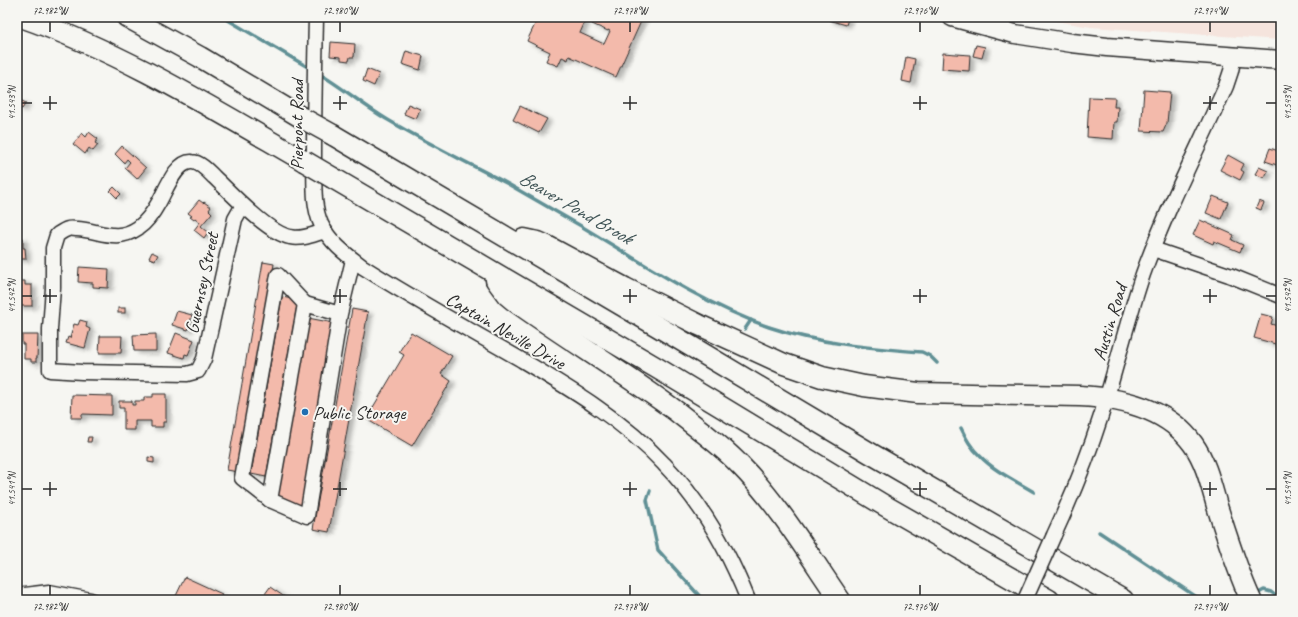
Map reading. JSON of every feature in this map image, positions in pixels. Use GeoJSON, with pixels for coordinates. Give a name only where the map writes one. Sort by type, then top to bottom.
{"type":"FeatureCollection","features":[{"type":"Feature","properties":{"kind":"highway"},"geometry":{"type":"LineString","coordinates":[[21,17],[85,42],[188,94],[657,368],[882,504],[1049,600]]}},
{"type":"Feature","properties":{"kind":"highway"},"geometry":{"type":"LineString","coordinates":[[127,17],[200,57],[870,453],[1123,600]]}},
{"type":"Feature","properties":{"kind":"highway"},"geometry":{"type":"LineString","coordinates":[[506,238],[528,240],[547,246],[624,288],[699,325],[784,364],[822,377],[864,386],[918,393],[1080,396],[1106,398],[1132,404],[1158,414],[1178,428],[1193,444],[1206,468],[1217,507],[1251,600]]}},
{"type":"Feature","properties":{"kind":"highway"},"geometry":{"type":"LineString","coordinates":[[489,270],[502,289],[513,300],[653,395],[694,425],[728,453],[764,493],[840,600]]}},
{"type":"Feature","properties":{"kind":"main road"},"geometry":{"type":"LineString","coordinates":[[952,17],[995,30],[1048,40],[1107,47],[1281,60]]}},
{"type":"Feature","properties":{"kind":"street","name":"Pierpont Road"},"geometry":{"type":"LineString","coordinates":[[316,17],[314,131],[315,200],[317,213],[325,231]]}},
{"type":"Feature","properties":{"kind":"street","name":"Austin Road"},"geometry":{"type":"LineString","coordinates":[[1025,600],[1078,481],[1101,416],[1135,298],[1153,249],[1226,86],[1234,56]]}},
{"type":"Feature","properties":{"kind":"street","name":"Guernsey Street"},"geometry":{"type":"LineString","coordinates":[[190,162],[195,162],[208,172],[243,205],[235,219],[204,359],[198,371],[187,374],[50,370],[50,329],[54,288],[53,248],[57,235],[69,228],[82,229],[111,236],[126,233],[138,228],[159,203],[177,170],[184,164],[190,162]]}},
{"type":"Feature","properties":{"kind":"street"},"geometry":{"type":"LineString","coordinates":[[243,205],[269,227],[289,237],[300,238],[325,231]]}},
{"type":"Feature","properties":{"kind":"street","name":"Captain Neville Drive"},"geometry":{"type":"LineString","coordinates":[[325,231],[337,246],[353,260],[576,392],[604,411],[632,433],[673,473],[703,512],[725,549],[748,600]]}},
{"type":"Feature","properties":{"kind":"street"},"geometry":{"type":"LineString","coordinates":[[1153,249],[1281,296]]}},
{"type":"Feature","properties":{"kind":"street"},"geometry":{"type":"LineString","coordinates":[[340,314],[305,304],[278,275],[242,478],[270,500],[308,516],[340,314],[353,260]]}},
{"type":"Feature","properties":{"kind":"street"},"geometry":{"type":"LineString","coordinates":[[270,500],[305,304]]}},
{"type":"Feature","properties":{"kind":"street"},"geometry":{"type":"LineString","coordinates":[[17,596],[49,592],[90,600]]}},
{"type":"Feature","properties":{"kind":"shaded area"},"geometry":{"type":"Polygon","coordinates":[[[1031,17],[1281,17],[1281,40],[1091,27],[1031,17]]]}},
{"type":"Feature","properties":{"kind":"building"},"geometry":{"type":"Polygon","coordinates":[[[532,17],[587,17],[580,33],[604,44],[610,31],[592,24],[595,17],[643,17],[616,77],[569,56],[568,60],[562,57],[558,66],[546,61],[550,52],[527,41],[537,20],[532,17]]]}},
{"type":"Feature","properties":{"kind":"building"},"geometry":{"type":"Polygon","coordinates":[[[830,17],[843,17],[848,19],[846,25],[829,20],[830,17]]]}},
{"type":"Feature","properties":{"kind":"building"},"geometry":{"type":"Polygon","coordinates":[[[331,42],[355,44],[354,57],[350,57],[349,61],[341,60],[341,57],[330,56],[331,42]]]}},
{"type":"Feature","properties":{"kind":"building"},"geometry":{"type":"Polygon","coordinates":[[[976,45],[985,47],[982,58],[973,56],[976,45]]]}},
{"type":"Feature","properties":{"kind":"building"},"geometry":{"type":"Polygon","coordinates":[[[406,51],[423,56],[420,70],[402,64],[406,51]]]}},
{"type":"Feature","properties":{"kind":"building"},"geometry":{"type":"Polygon","coordinates":[[[943,53],[970,55],[969,71],[942,69],[943,53]]]}},
{"type":"Feature","properties":{"kind":"building"},"geometry":{"type":"Polygon","coordinates":[[[906,57],[915,59],[911,83],[902,81],[906,57]]]}},
{"type":"Feature","properties":{"kind":"building"},"geometry":{"type":"Polygon","coordinates":[[[367,69],[379,74],[374,86],[363,81],[367,69]]]}},
{"type":"Feature","properties":{"kind":"building"},"geometry":{"type":"Polygon","coordinates":[[[1144,90],[1170,92],[1167,123],[1163,132],[1141,131],[1144,90]]]}},
{"type":"Feature","properties":{"kind":"building"},"geometry":{"type":"Polygon","coordinates":[[[1089,97],[1115,98],[1114,107],[1118,107],[1117,122],[1114,122],[1113,139],[1087,137],[1089,97]]]}},
{"type":"Feature","properties":{"kind":"building"},"geometry":{"type":"Polygon","coordinates":[[[20,100],[26,103],[22,109],[17,106],[20,100]]]}},
{"type":"Feature","properties":{"kind":"building"},"geometry":{"type":"Polygon","coordinates":[[[408,104],[420,109],[416,119],[404,114],[408,104]]]}},
{"type":"Feature","properties":{"kind":"building"},"geometry":{"type":"Polygon","coordinates":[[[520,106],[547,119],[539,133],[513,120],[520,106]]]}},
{"type":"Feature","properties":{"kind":"building"},"geometry":{"type":"Polygon","coordinates":[[[89,132],[98,139],[95,143],[98,145],[93,151],[89,148],[85,154],[73,144],[82,133],[86,137],[89,132]]]}},
{"type":"Feature","properties":{"kind":"building"},"geometry":{"type":"Polygon","coordinates":[[[122,146],[146,168],[137,179],[125,168],[130,162],[127,159],[124,163],[115,154],[122,146]]]}},
{"type":"Feature","properties":{"kind":"building"},"geometry":{"type":"Polygon","coordinates":[[[1270,148],[1281,152],[1280,166],[1265,161],[1270,148]]]}},
{"type":"Feature","properties":{"kind":"building"},"geometry":{"type":"Polygon","coordinates":[[[1228,155],[1244,164],[1241,170],[1244,172],[1240,180],[1220,170],[1228,155]]]}},
{"type":"Feature","properties":{"kind":"building"},"geometry":{"type":"Polygon","coordinates":[[[1259,167],[1268,171],[1264,178],[1255,174],[1259,167]]]}},
{"type":"Feature","properties":{"kind":"building"},"geometry":{"type":"Polygon","coordinates":[[[114,187],[121,194],[117,198],[110,191],[114,187]]]}},
{"type":"Feature","properties":{"kind":"building"},"geometry":{"type":"Polygon","coordinates":[[[1213,196],[1228,202],[1221,219],[1206,213],[1213,196]]]}},
{"type":"Feature","properties":{"kind":"building"},"geometry":{"type":"Polygon","coordinates":[[[199,200],[211,207],[209,210],[212,213],[201,226],[208,232],[204,238],[194,230],[200,222],[195,218],[194,220],[190,217],[192,216],[188,213],[199,200]]]}},
{"type":"Feature","properties":{"kind":"building"},"geometry":{"type":"Polygon","coordinates":[[[1259,201],[1264,203],[1261,210],[1256,208],[1259,201]]]}},
{"type":"Feature","properties":{"kind":"building"},"geometry":{"type":"Polygon","coordinates":[[[1200,220],[1234,235],[1232,240],[1243,245],[1240,252],[1214,241],[1213,244],[1193,235],[1200,220]]]}},
{"type":"Feature","properties":{"kind":"building"},"geometry":{"type":"Polygon","coordinates":[[[17,238],[23,238],[23,248],[25,248],[26,259],[17,259],[17,238]]]}},
{"type":"Feature","properties":{"kind":"building"},"geometry":{"type":"Polygon","coordinates":[[[152,252],[158,255],[155,260],[149,258],[152,252]]]}},
{"type":"Feature","properties":{"kind":"building"},"geometry":{"type":"Polygon","coordinates":[[[263,262],[274,264],[238,472],[227,470],[263,262]]]}},
{"type":"Feature","properties":{"kind":"building"},"geometry":{"type":"Polygon","coordinates":[[[79,267],[109,269],[108,288],[93,287],[93,283],[78,282],[79,267]]]}},
{"type":"Feature","properties":{"kind":"building"},"geometry":{"type":"Polygon","coordinates":[[[17,281],[25,281],[25,285],[32,285],[32,306],[17,306],[17,281]]]}},
{"type":"Feature","properties":{"kind":"building"},"geometry":{"type":"Polygon","coordinates":[[[282,297],[298,300],[266,477],[251,474],[282,297]]]}},
{"type":"Feature","properties":{"kind":"building"},"geometry":{"type":"Polygon","coordinates":[[[118,308],[125,308],[125,313],[118,313],[118,308]]]}},
{"type":"Feature","properties":{"kind":"building"},"geometry":{"type":"Polygon","coordinates":[[[352,309],[368,312],[329,532],[313,529],[352,309]]]}},
{"type":"Feature","properties":{"kind":"building"},"geometry":{"type":"Polygon","coordinates":[[[177,311],[192,315],[188,330],[172,325],[177,311]]]}},
{"type":"Feature","properties":{"kind":"building"},"geometry":{"type":"Polygon","coordinates":[[[1261,314],[1273,317],[1271,324],[1281,327],[1281,338],[1279,345],[1254,338],[1261,314]]]}},
{"type":"Feature","properties":{"kind":"building"},"geometry":{"type":"Polygon","coordinates":[[[308,318],[334,323],[302,505],[276,501],[308,318]]]}},
{"type":"Feature","properties":{"kind":"building"},"geometry":{"type":"Polygon","coordinates":[[[80,320],[87,322],[86,327],[90,329],[85,348],[66,343],[68,337],[70,338],[74,324],[78,325],[80,320]]]}},
{"type":"Feature","properties":{"kind":"building"},"geometry":{"type":"Polygon","coordinates":[[[411,332],[452,356],[441,374],[451,381],[412,446],[366,419],[404,355],[399,352],[411,332]]]}},
{"type":"Feature","properties":{"kind":"building"},"geometry":{"type":"Polygon","coordinates":[[[176,333],[194,340],[188,355],[185,354],[184,358],[168,353],[176,333]]]}},
{"type":"Feature","properties":{"kind":"building"},"geometry":{"type":"Polygon","coordinates":[[[156,334],[156,351],[134,351],[133,335],[156,334]]]}},
{"type":"Feature","properties":{"kind":"building"},"geometry":{"type":"Polygon","coordinates":[[[22,335],[38,335],[36,362],[31,362],[31,359],[24,359],[24,344],[22,344],[22,335]]]}},
{"type":"Feature","properties":{"kind":"building"},"geometry":{"type":"Polygon","coordinates":[[[100,336],[122,336],[121,353],[99,353],[100,336]]]}},
{"type":"Feature","properties":{"kind":"building"},"geometry":{"type":"Polygon","coordinates":[[[153,394],[166,394],[166,422],[163,422],[163,427],[151,427],[151,421],[135,421],[135,430],[124,430],[124,408],[119,408],[119,401],[132,401],[132,405],[135,405],[135,401],[144,401],[144,397],[153,397],[153,394]]]}},
{"type":"Feature","properties":{"kind":"building"},"geometry":{"type":"Polygon","coordinates":[[[72,395],[112,396],[112,415],[82,414],[82,418],[71,418],[72,395]]]}},
{"type":"Feature","properties":{"kind":"building"},"geometry":{"type":"Polygon","coordinates":[[[88,437],[92,437],[91,442],[87,442],[88,437]]]}},
{"type":"Feature","properties":{"kind":"building"},"geometry":{"type":"Polygon","coordinates":[[[148,457],[154,458],[154,463],[148,462],[148,457]]]}},
{"type":"Feature","properties":{"kind":"building"},"geometry":{"type":"Polygon","coordinates":[[[185,577],[222,594],[220,600],[174,600],[185,577]]]}},
{"type":"Feature","properties":{"kind":"building"},"geometry":{"type":"Polygon","coordinates":[[[270,587],[289,600],[264,600],[262,598],[270,587]]]}},
{"type":"Feature","properties":{"kind":"waterway","name":"Beaver Pond Brook"},"geometry":{"type":"LineString","coordinates":[[223,17],[311,69]]}},
{"type":"Feature","properties":{"kind":"waterway","name":"Beaver Pond Brook"},"geometry":{"type":"LineString","coordinates":[[318,73],[388,120],[508,184],[581,226],[649,268],[720,307],[769,327],[807,338],[883,349],[922,352],[930,356],[937,363]]}},
{"type":"Feature","properties":{"kind":"waterway"},"geometry":{"type":"LineString","coordinates":[[745,329],[751,320]]}},
{"type":"Feature","properties":{"kind":"waterway","name":"Beaver Pond Brook"},"geometry":{"type":"LineString","coordinates":[[961,428],[971,446],[986,461],[998,471],[1034,492]]}},
{"type":"Feature","properties":{"kind":"waterway"},"geometry":{"type":"LineString","coordinates":[[650,491],[647,500],[658,550],[703,600]]}},
{"type":"Feature","properties":{"kind":"waterway","name":"Beaver Pond Brook"},"geometry":{"type":"LineString","coordinates":[[1099,532],[1201,600]]}},
{"type":"Feature","properties":{"kind":"waterway","name":"Beaver Pond Brook"},"geometry":{"type":"LineString","coordinates":[[1255,595],[1264,590],[1271,592],[1281,600]]}},
{"type":"Feature","properties":{"kind":"place","name":"Public Storage"},"geometry":{"type":"Point","coordinates":[305,412]}}]}
